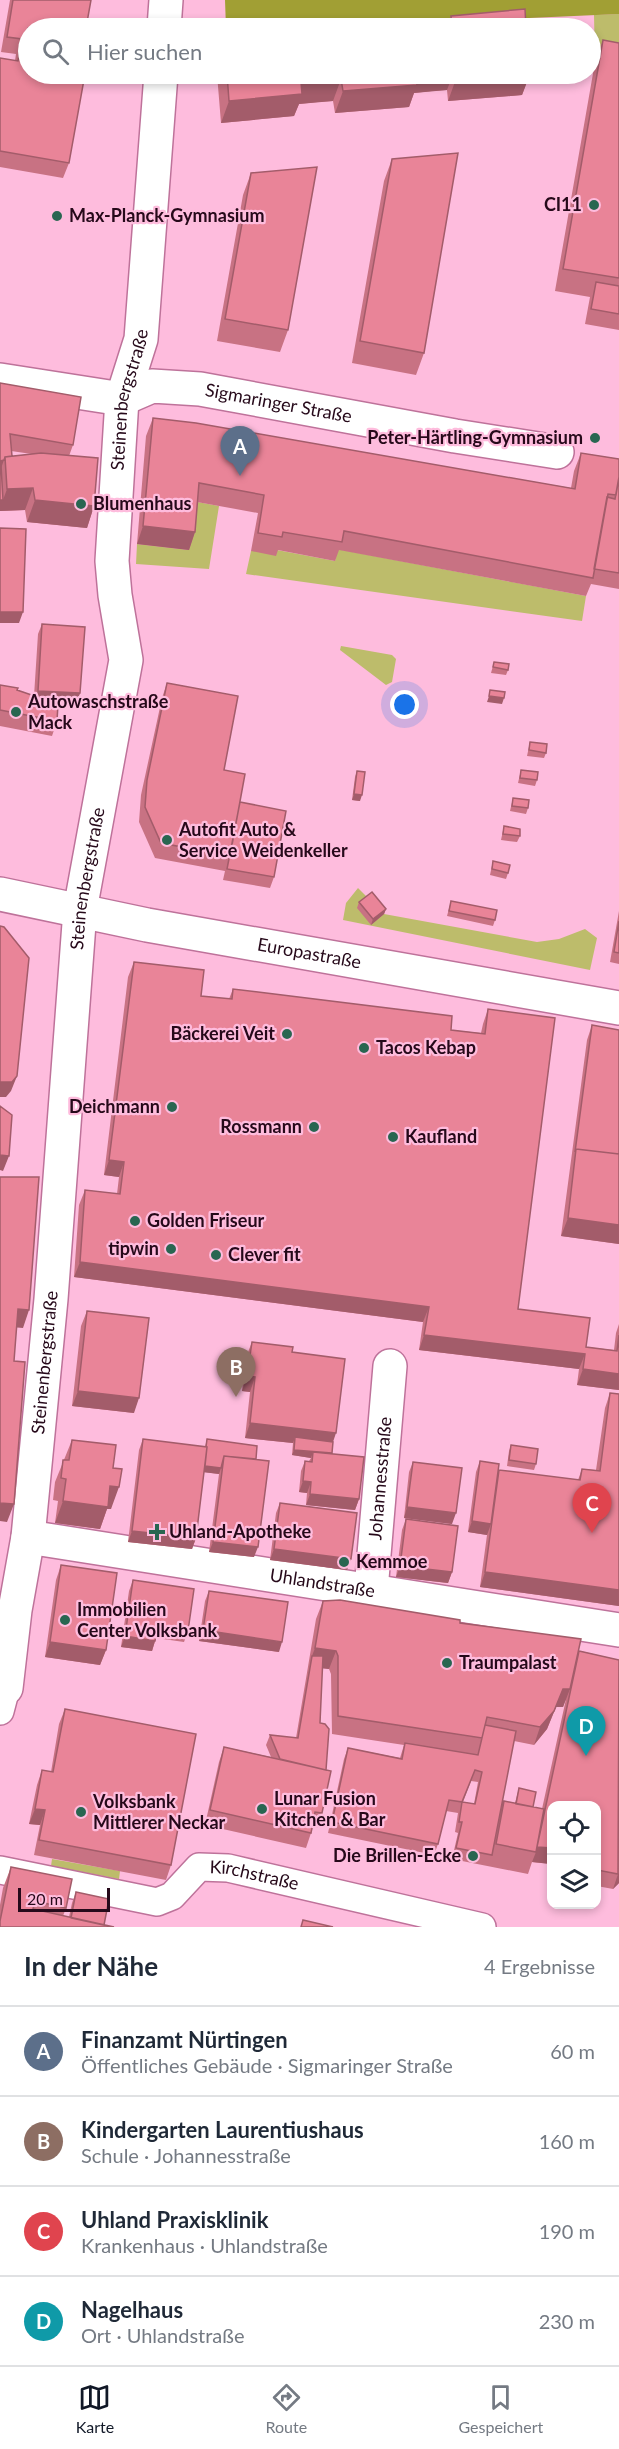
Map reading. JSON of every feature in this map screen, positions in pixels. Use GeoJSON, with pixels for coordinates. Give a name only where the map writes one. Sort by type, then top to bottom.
{"type":"FeatureCollection","features":[{"type":"Feature","properties":{"kind":"street"},"geometry":{"type":"LineString","coordinates":[[165,18],[166,0]]}},
{"type":"Feature","properties":{"kind":"street","name":"Steinenbergstraße"},"geometry":{"type":"LineString","coordinates":[[3,1700],[28,1537],[51,1299],[80,910],[126,660],[112,561],[122,399],[141,339],[160,84]]}},
{"type":"Feature","properties":{"kind":"street"},"geometry":{"type":"LineString","coordinates":[[0,380],[122,399]]}},
{"type":"Feature","properties":{"kind":"street","name":"Sigmaringer Straße"},"geometry":{"type":"LineString","coordinates":[[122,399],[152,386],[200,389],[455,436],[557,452]]}},
{"type":"Feature","properties":{"kind":"street","name":"Europastraße"},"geometry":{"type":"LineString","coordinates":[[0,894],[147,925],[619,1008]]}},
{"type":"Feature","properties":{"kind":"street","name":"Johannesstraße"},"geometry":{"type":"LineString","coordinates":[[371,1590],[390,1366]]}},
{"type":"Feature","properties":{"kind":"street","name":"Uhlandstraße"},"geometry":{"type":"LineString","coordinates":[[28,1537],[619,1629]]}},
{"type":"Feature","properties":{"kind":"street","name":"Kirchstraße"},"geometry":{"type":"LineString","coordinates":[[0,1870],[157,1902],[172,1896],[199,1867],[228,1868],[482,1927]]}},
{"type":"Feature","properties":{"kind":"shaded area"},"geometry":{"type":"Polygon","coordinates":[[[225,0],[619,0],[619,14],[529,18],[226,18],[225,0]]]}},
{"type":"Feature","properties":{"kind":"shaded area"},"geometry":{"type":"Polygon","coordinates":[[[619,14],[619,66],[601,63],[601,18],[594,18],[594,15],[619,14]]]}},
{"type":"Feature","properties":{"kind":"shaded area"},"geometry":{"type":"Polygon","coordinates":[[[192,501],[219,506],[209,569],[136,564],[137,544],[189,550],[192,501]]]}},
{"type":"Feature","properties":{"kind":"shaded area"},"geometry":{"type":"Polygon","coordinates":[[[337,549],[586,596],[582,621],[246,574],[251,551],[277,550],[335,561],[337,549]]]}},
{"type":"Feature","properties":{"kind":"shaded area"},"geometry":{"type":"Polygon","coordinates":[[[341,646],[392,655],[396,659],[392,682],[386,685],[340,650],[341,646]]]}},
{"type":"Feature","properties":{"kind":"shaded area"},"geometry":{"type":"Polygon","coordinates":[[[358,888],[384,914],[537,942],[559,939],[585,929],[597,938],[590,970],[343,920],[346,903],[358,888]]]}},
{"type":"Feature","properties":{"kind":"shaded area"},"geometry":{"type":"Polygon","coordinates":[[[52,1859],[120,1871],[119,1879],[51,1866],[52,1859]]]}},
{"type":"Feature","properties":{"kind":"building"},"geometry":{"type":"Polygon","coordinates":[[[13,0],[91,0],[88,18],[18,18],[18,38],[7,37],[13,0]]]}},
{"type":"Feature","properties":{"kind":"building"},"geometry":{"type":"Polygon","coordinates":[[[525,9],[525,18],[451,18],[451,16],[525,9]]]}},
{"type":"Feature","properties":{"kind":"building","name":"CI11"},"geometry":{"type":"Polygon","coordinates":[[[603,40],[619,43],[619,278],[563,269],[595,84],[601,84],[603,40]]]}},
{"type":"Feature","properties":{"kind":"building"},"geometry":{"type":"Polygon","coordinates":[[[0,58],[18,61],[18,84],[83,84],[69,163],[0,151],[0,58]]]}},
{"type":"Feature","properties":{"kind":"building"},"geometry":{"type":"Polygon","coordinates":[[[228,84],[301,84],[302,94],[229,101],[228,84]]]}},
{"type":"Feature","properties":{"kind":"building"},"geometry":{"type":"Polygon","coordinates":[[[342,84],[417,85],[343,91],[342,84]]]}},
{"type":"Feature","properties":{"kind":"building"},"geometry":{"type":"Polygon","coordinates":[[[458,153],[424,353],[360,341],[392,159],[458,153]]]}},
{"type":"Feature","properties":{"kind":"building"},"geometry":{"type":"Polygon","coordinates":[[[317,167],[288,330],[225,319],[251,173],[317,167]]]}},
{"type":"Feature","properties":{"kind":"building"},"geometry":{"type":"Polygon","coordinates":[[[596,282],[619,286],[619,314],[591,309],[596,282]]]}},
{"type":"Feature","properties":{"kind":"building"},"geometry":{"type":"Polygon","coordinates":[[[0,383],[81,397],[73,445],[10,434],[12,456],[0,461],[0,383]]]}},
{"type":"Feature","properties":{"kind":"building"},"geometry":{"type":"Polygon","coordinates":[[[153,418],[196,423],[575,489],[581,453],[619,459],[619,477],[616,495],[608,494],[593,578],[344,531],[342,542],[283,532],[282,537],[258,533],[264,495],[199,483],[195,532],[143,526],[153,418]]]}},
{"type":"Feature","properties":{"kind":"building"},"geometry":{"type":"Polygon","coordinates":[[[41,453],[98,458],[94,506],[35,500],[33,488],[7,489],[5,457],[41,453]]]}},
{"type":"Feature","properties":{"kind":"building"},"geometry":{"type":"Polygon","coordinates":[[[1,465],[3,500],[0,500],[1,465]]]}},
{"type":"Feature","properties":{"kind":"building"},"geometry":{"type":"Polygon","coordinates":[[[619,477],[619,573],[594,569],[607,497],[615,499],[619,477]]]}},
{"type":"Feature","properties":{"kind":"building"},"geometry":{"type":"Polygon","coordinates":[[[0,528],[26,529],[23,612],[0,612],[0,528]]]}},
{"type":"Feature","properties":{"kind":"building"},"geometry":{"type":"Polygon","coordinates":[[[42,624],[85,627],[80,693],[38,691],[42,624]]]}},
{"type":"Feature","properties":{"kind":"building"},"geometry":{"type":"Polygon","coordinates":[[[494,662],[509,664],[508,670],[493,667],[494,662]]]}},
{"type":"Feature","properties":{"kind":"building"},"geometry":{"type":"Polygon","coordinates":[[[167,683],[238,696],[224,770],[245,774],[230,856],[161,843],[145,807],[147,780],[167,683]]]}},
{"type":"Feature","properties":{"kind":"building"},"geometry":{"type":"Polygon","coordinates":[[[0,685],[18,688],[17,690],[58,704],[57,721],[0,710],[0,685]]]}},
{"type":"Feature","properties":{"kind":"building"},"geometry":{"type":"Polygon","coordinates":[[[490,690],[505,692],[504,698],[489,696],[490,690]]]}},
{"type":"Feature","properties":{"kind":"building"},"geometry":{"type":"Polygon","coordinates":[[[530,742],[547,744],[546,753],[529,750],[530,742]]]}},
{"type":"Feature","properties":{"kind":"building"},"geometry":{"type":"Polygon","coordinates":[[[521,770],[538,772],[537,780],[520,778],[521,770]]]}},
{"type":"Feature","properties":{"kind":"building"},"geometry":{"type":"Polygon","coordinates":[[[357,771],[365,772],[362,795],[354,794],[357,771]]]}},
{"type":"Feature","properties":{"kind":"building"},"geometry":{"type":"Polygon","coordinates":[[[513,798],[529,800],[528,808],[512,806],[513,798]]]}},
{"type":"Feature","properties":{"kind":"building"},"geometry":{"type":"Polygon","coordinates":[[[240,802],[286,811],[274,877],[227,869],[240,802]]]}},
{"type":"Feature","properties":{"kind":"building"},"geometry":{"type":"Polygon","coordinates":[[[504,826],[520,829],[520,836],[503,834],[504,826]]]}},
{"type":"Feature","properties":{"kind":"building"},"geometry":{"type":"Polygon","coordinates":[[[493,861],[510,865],[508,873],[492,869],[493,861]]]}},
{"type":"Feature","properties":{"kind":"building"},"geometry":{"type":"Polygon","coordinates":[[[372,892],[386,909],[373,919],[359,902],[372,892]]]}},
{"type":"Feature","properties":{"kind":"building"},"geometry":{"type":"Polygon","coordinates":[[[451,901],[497,910],[495,920],[449,911],[451,901]]]}},
{"type":"Feature","properties":{"kind":"building"},"geometry":{"type":"Polygon","coordinates":[[[619,921],[619,953],[614,952],[619,921]]]}},
{"type":"Feature","properties":{"kind":"building"},"geometry":{"type":"Polygon","coordinates":[[[0,926],[4,927],[29,958],[17,1076],[12,1082],[0,1082],[0,926]]]}},
{"type":"Feature","properties":{"kind":"building"},"geometry":{"type":"Polygon","coordinates":[[[134,962],[204,970],[201,996],[232,999],[233,989],[452,1016],[451,1030],[485,1034],[488,1009],[555,1018],[518,1309],[590,1318],[586,1347],[617,1351],[619,1335],[619,1374],[583,1369],[585,1354],[424,1335],[429,1307],[80,1262],[85,1190],[120,1194],[124,1162],[109,1160],[134,962]]]}},
{"type":"Feature","properties":{"kind":"building"},"geometry":{"type":"Polygon","coordinates":[[[592,1025],[619,1030],[619,1154],[576,1149],[575,1152],[592,1025]]]}},
{"type":"Feature","properties":{"kind":"building"},"geometry":{"type":"Polygon","coordinates":[[[0,1106],[12,1115],[9,1156],[0,1155],[0,1106]]]}},
{"type":"Feature","properties":{"kind":"building"},"geometry":{"type":"Polygon","coordinates":[[[576,1149],[619,1154],[619,1225],[568,1218],[576,1149]]]}},
{"type":"Feature","properties":{"kind":"building"},"geometry":{"type":"Polygon","coordinates":[[[0,1177],[39,1177],[29,1310],[18,1309],[14,1361],[25,1362],[14,1504],[0,1503],[0,1177]]]}},
{"type":"Feature","properties":{"kind":"building"},"geometry":{"type":"Polygon","coordinates":[[[87,1311],[149,1318],[139,1398],[78,1391],[87,1311]]]}},
{"type":"Feature","properties":{"kind":"building"},"geometry":{"type":"Polygon","coordinates":[[[252,1342],[293,1347],[292,1352],[345,1359],[336,1433],[250,1423],[255,1377],[247,1376],[252,1342]]]}},
{"type":"Feature","properties":{"kind":"building"},"geometry":{"type":"Polygon","coordinates":[[[610,1393],[619,1394],[619,1590],[485,1572],[499,1470],[580,1480],[582,1469],[600,1471],[610,1393]]]}},
{"type":"Feature","properties":{"kind":"building"},"geometry":{"type":"Polygon","coordinates":[[[295,1437],[333,1442],[332,1453],[294,1450],[295,1437]]]}},
{"type":"Feature","properties":{"kind":"building"},"geometry":{"type":"Polygon","coordinates":[[[143,1439],[207,1447],[196,1538],[132,1531],[143,1439]]]}},
{"type":"Feature","properties":{"kind":"building"},"geometry":{"type":"Polygon","coordinates":[[[207,1439],[257,1446],[256,1459],[224,1456],[221,1468],[205,1466],[207,1439]]]}},
{"type":"Feature","properties":{"kind":"building"},"geometry":{"type":"Polygon","coordinates":[[[72,1440],[116,1445],[113,1468],[122,1469],[119,1487],[110,1486],[108,1507],[63,1501],[66,1479],[61,1478],[63,1460],[69,1460],[72,1440]]]}},
{"type":"Feature","properties":{"kind":"building"},"geometry":{"type":"Polygon","coordinates":[[[511,1445],[538,1449],[536,1464],[509,1460],[511,1445]]]}},
{"type":"Feature","properties":{"kind":"building"},"geometry":{"type":"Polygon","coordinates":[[[313,1452],[364,1457],[359,1499],[310,1494],[311,1482],[303,1481],[305,1461],[312,1462],[313,1452]]]}},
{"type":"Feature","properties":{"kind":"building"},"geometry":{"type":"Polygon","coordinates":[[[224,1456],[269,1461],[258,1547],[213,1542],[224,1456]]]}},
{"type":"Feature","properties":{"kind":"building"},"geometry":{"type":"Polygon","coordinates":[[[480,1461],[499,1464],[491,1524],[472,1521],[480,1461]]]}},
{"type":"Feature","properties":{"kind":"building"},"geometry":{"type":"Polygon","coordinates":[[[413,1462],[462,1468],[456,1513],[407,1507],[413,1462]]]}},
{"type":"Feature","properties":{"kind":"building"},"geometry":{"type":"Polygon","coordinates":[[[280,1503],[357,1513],[351,1559],[274,1549],[280,1503]]]}},
{"type":"Feature","properties":{"kind":"building"},"geometry":{"type":"Polygon","coordinates":[[[406,1519],[458,1526],[452,1572],[400,1566],[406,1519]]]}},
{"type":"Feature","properties":{"kind":"building"},"geometry":{"type":"Polygon","coordinates":[[[61,1565],[117,1573],[106,1650],[50,1642],[61,1565]]]}},
{"type":"Feature","properties":{"kind":"building"},"geometry":{"type":"Polygon","coordinates":[[[133,1580],[194,1589],[188,1631],[157,1626],[155,1641],[125,1636],[133,1580]]]}},
{"type":"Feature","properties":{"kind":"building"},"geometry":{"type":"Polygon","coordinates":[[[209,1591],[288,1602],[282,1642],[203,1630],[209,1591]]]}},
{"type":"Feature","properties":{"kind":"building"},"geometry":{"type":"Polygon","coordinates":[[[340,1600],[460,1620],[460,1623],[581,1639],[570,1689],[563,1689],[554,1711],[540,1727],[487,1717],[482,1738],[338,1716],[338,1656],[336,1651],[315,1648],[323,1601],[340,1600]]]}},
{"type":"Feature","properties":{"kind":"building"},"geometry":{"type":"Polygon","coordinates":[[[579,1651],[619,1660],[618,1874],[601,1871],[601,1801],[547,1801],[547,1848],[537,1847],[579,1651]]]}},
{"type":"Feature","properties":{"kind":"building"},"geometry":{"type":"Polygon","coordinates":[[[312,1656],[323,1656],[320,1723],[325,1724],[329,1729],[326,1770],[280,1759],[270,1735],[298,1738],[312,1656]]]}},
{"type":"Feature","properties":{"kind":"building"},"geometry":{"type":"Polygon","coordinates":[[[65,1709],[196,1734],[171,1865],[39,1840],[45,1810],[35,1809],[42,1770],[53,1772],[65,1709]]]}},
{"type":"Feature","properties":{"kind":"building"},"geometry":{"type":"Polygon","coordinates":[[[485,1725],[516,1731],[492,1855],[456,1848],[462,1822],[459,1822],[462,1802],[449,1800],[438,1844],[332,1822],[348,1748],[402,1759],[405,1743],[478,1755],[485,1725]],[[475,1770],[462,1802],[475,1804],[482,1772],[475,1770]]]}},
{"type":"Feature","properties":{"kind":"building"},"geometry":{"type":"Polygon","coordinates":[[[224,1747],[331,1771],[322,1813],[315,1812],[311,1833],[210,1810],[224,1747]]]}},
{"type":"Feature","properties":{"kind":"building"},"geometry":{"type":"Polygon","coordinates":[[[519,1788],[536,1792],[533,1807],[516,1804],[519,1788]]]}},
{"type":"Feature","properties":{"kind":"building"},"geometry":{"type":"Polygon","coordinates":[[[504,1801],[544,1809],[536,1852],[496,1844],[504,1801]]]}},
{"type":"Feature","properties":{"kind":"building"},"geometry":{"type":"Polygon","coordinates":[[[11,1867],[72,1879],[66,1908],[35,1901],[33,1909],[114,1927],[0,1927],[11,1867]]]}},
{"type":"Feature","properties":{"kind":"building"},"geometry":{"type":"Polygon","coordinates":[[[76,1892],[109,1899],[104,1925],[71,1918],[76,1892]]]}},
{"type":"Feature","properties":{"kind":"building"},"geometry":{"type":"Polygon","coordinates":[[[303,1920],[333,1927],[301,1927],[303,1920]]]}},
{"type":"Feature","properties":{"kind":"place","name":"CI11"},"geometry":{"type":"Point","coordinates":[594,205]}},
{"type":"Feature","properties":{"kind":"place","name":"Max-Planck-Gymnasium"},"geometry":{"type":"Point","coordinates":[57,216]}},
{"type":"Feature","properties":{"kind":"place","name":"Peter-Härtling-Gymnasium"},"geometry":{"type":"Point","coordinates":[595,438]}},
{"type":"Feature","properties":{"kind":"place","name":"Finanzamt Nürtingen"},"geometry":{"type":"Point","coordinates":[240,476]}},
{"type":"Feature","properties":{"kind":"place","name":"Blumenhaus"},"geometry":{"type":"Point","coordinates":[81,504]}},
{"type":"Feature","properties":{"kind":"place","name":"Autowaschstraße Mack"},"geometry":{"type":"Point","coordinates":[16,712]}},
{"type":"Feature","properties":{"kind":"place","name":"Autofit Auto & Service Weidenkeller"},"geometry":{"type":"Point","coordinates":[167,840]}},
{"type":"Feature","properties":{"kind":"place","name":"Bäckerei Veit"},"geometry":{"type":"Point","coordinates":[287,1034]}},
{"type":"Feature","properties":{"kind":"place","name":"Tacos Kebap"},"geometry":{"type":"Point","coordinates":[364,1048]}},
{"type":"Feature","properties":{"kind":"place","name":"Deichmann"},"geometry":{"type":"Point","coordinates":[172,1107]}},
{"type":"Feature","properties":{"kind":"place","name":"Rossmann"},"geometry":{"type":"Point","coordinates":[314,1127]}},
{"type":"Feature","properties":{"kind":"place","name":"Kaufland"},"geometry":{"type":"Point","coordinates":[393,1137]}},
{"type":"Feature","properties":{"kind":"place","name":"Golden Friseur"},"geometry":{"type":"Point","coordinates":[135,1221]}},
{"type":"Feature","properties":{"kind":"place","name":"tipwin"},"geometry":{"type":"Point","coordinates":[171,1249]}},
{"type":"Feature","properties":{"kind":"place","name":"Clever fit"},"geometry":{"type":"Point","coordinates":[216,1255]}},
{"type":"Feature","properties":{"kind":"place","name":"Kindergarten Laurentiushaus"},"geometry":{"type":"Point","coordinates":[236,1397]}},
{"type":"Feature","properties":{"kind":"place","name":"Uhland-Apotheke"},"geometry":{"type":"Point","coordinates":[157,1532]}},
{"type":"Feature","properties":{"kind":"place","name":"Uhland Praxisklinik"},"geometry":{"type":"Point","coordinates":[592,1533]}},
{"type":"Feature","properties":{"kind":"place","name":"Kemmoe"},"geometry":{"type":"Point","coordinates":[344,1562]}},
{"type":"Feature","properties":{"kind":"place","name":"Immobilien Center Volksbank"},"geometry":{"type":"Point","coordinates":[65,1620]}},
{"type":"Feature","properties":{"kind":"place","name":"Traumpalast"},"geometry":{"type":"Point","coordinates":[447,1663]}},
{"type":"Feature","properties":{"kind":"place","name":"Nagelhaus"},"geometry":{"type":"Point","coordinates":[586,1756]}},
{"type":"Feature","properties":{"kind":"place","name":"Lunar Fusion Kitchen & Bar"},"geometry":{"type":"Point","coordinates":[262,1809]}},
{"type":"Feature","properties":{"kind":"place","name":"Volksbank Mittlerer Neckar"},"geometry":{"type":"Point","coordinates":[81,1812]}},
{"type":"Feature","properties":{"kind":"place","name":"Die Brillen-Ecke"},"geometry":{"type":"Point","coordinates":[473,1856]}}]}
